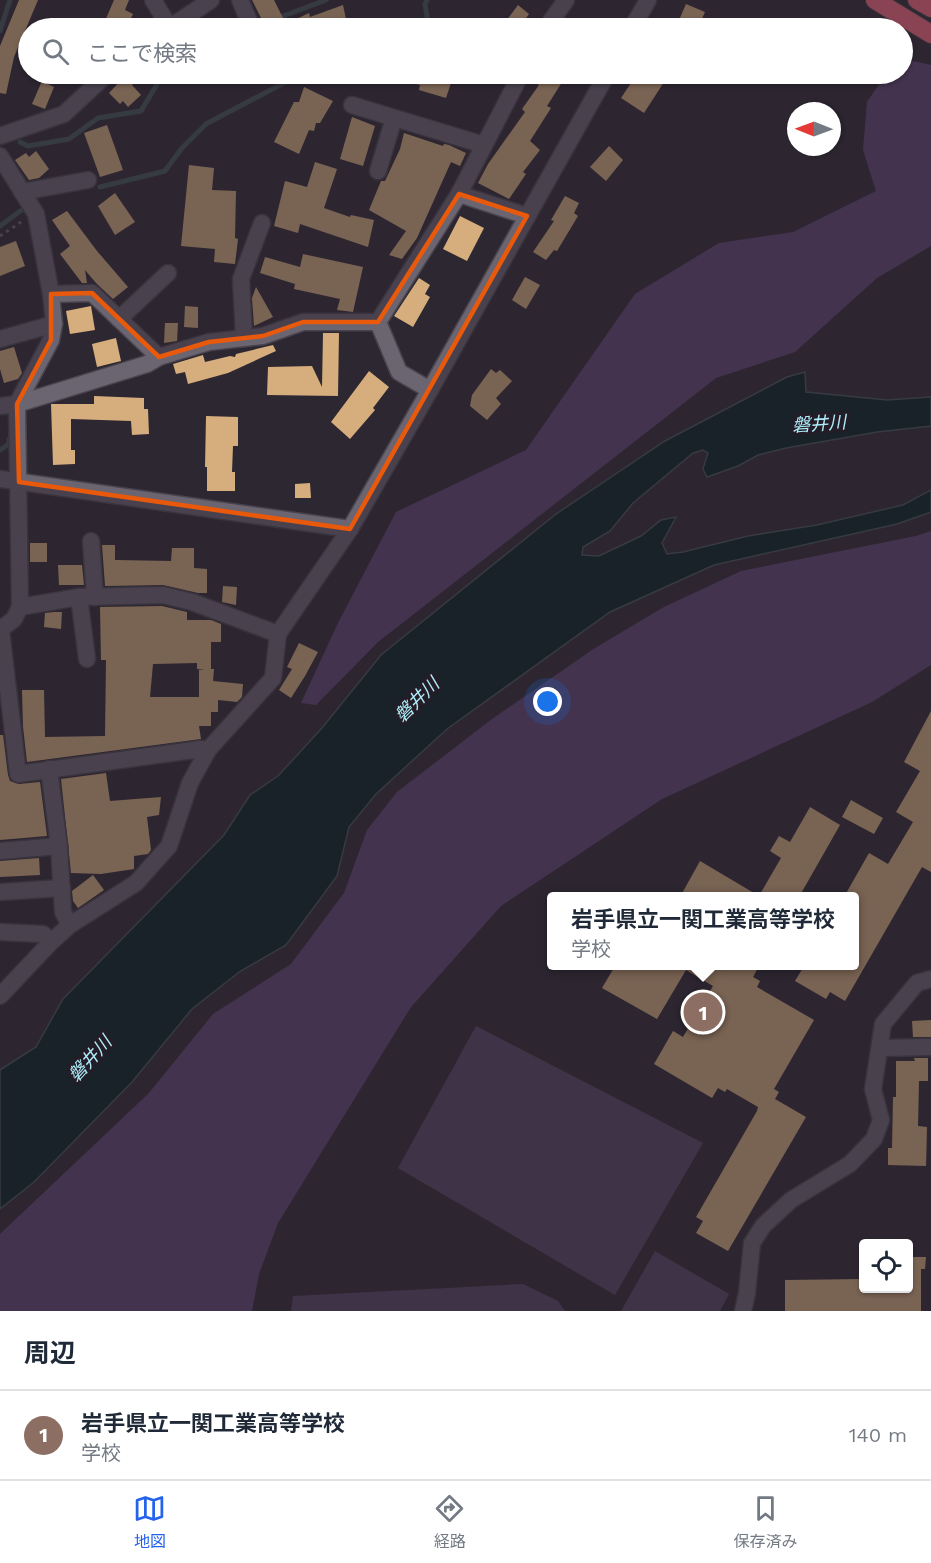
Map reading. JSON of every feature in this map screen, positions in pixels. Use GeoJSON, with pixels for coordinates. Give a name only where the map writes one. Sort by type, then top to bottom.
{"type":"FeatureCollection","features":[{"type":"Feature","properties":{"kind":"highway"},"geometry":{"type":"LineString","coordinates":[[875,0],[905,18]]}},
{"type":"Feature","properties":{"kind":"highway"},"geometry":{"type":"LineString","coordinates":[[917,0],[931,9]]}},
{"type":"Feature","properties":{"kind":"highway"},"geometry":{"type":"LineString","coordinates":[[913,23],[931,34]]}},
{"type":"Feature","properties":{"kind":"street"},"geometry":{"type":"LineString","coordinates":[[153,0],[163,18]]}},
{"type":"Feature","properties":{"kind":"street"},"geometry":{"type":"LineString","coordinates":[[184,18],[211,0]]}},
{"type":"Feature","properties":{"kind":"street"},"geometry":{"type":"LineString","coordinates":[[240,0],[248,18]]}},
{"type":"Feature","properties":{"kind":"street"},"geometry":{"type":"LineString","coordinates":[[553,18],[566,0]]}},
{"type":"Feature","properties":{"kind":"street"},"geometry":{"type":"LineString","coordinates":[[638,18],[648,0]]}},
{"type":"Feature","properties":{"kind":"street"},"geometry":{"type":"LineString","coordinates":[[0,136],[64,114],[96,84]]}},
{"type":"Feature","properties":{"kind":"street"},"geometry":{"type":"LineString","coordinates":[[378,322],[459,194],[516,84]]}},
{"type":"Feature","properties":{"kind":"street"},"geometry":{"type":"LineString","coordinates":[[0,996],[70,925],[136,883],[169,846],[190,783],[208,750],[273,678],[278,634],[350,529],[601,84]]}},
{"type":"Feature","properties":{"kind":"street"},"geometry":{"type":"LineString","coordinates":[[352,105],[484,145]]}},
{"type":"Feature","properties":{"kind":"street"},"geometry":{"type":"LineString","coordinates":[[378,171],[394,118]]}},
{"type":"Feature","properties":{"kind":"street"},"geometry":{"type":"LineString","coordinates":[[0,156],[36,214],[51,294],[54,324],[51,340],[17,404],[20,607],[14,619],[0,630],[18,774],[201,749],[208,750]]}},
{"type":"Feature","properties":{"kind":"street"},"geometry":{"type":"LineString","coordinates":[[22,192],[88,180]]}},
{"type":"Feature","properties":{"kind":"street"},"geometry":{"type":"LineString","coordinates":[[459,194],[527,216]]}},
{"type":"Feature","properties":{"kind":"street"},"geometry":{"type":"LineString","coordinates":[[244,338],[241,279],[262,223]]}},
{"type":"Feature","properties":{"kind":"street"},"geometry":{"type":"LineString","coordinates":[[119,319],[168,273]]}},
{"type":"Feature","properties":{"kind":"street"},"geometry":{"type":"LineString","coordinates":[[51,294],[92,293],[159,357]]}},
{"type":"Feature","properties":{"kind":"street"},"geometry":{"type":"LineString","coordinates":[[0,406],[17,404],[147,364],[159,357],[209,342],[263,336],[303,322],[378,322]]}},
{"type":"Feature","properties":{"kind":"street"},"geometry":{"type":"LineString","coordinates":[[378,322],[399,372],[430,390]]}},
{"type":"Feature","properties":{"kind":"street"},"geometry":{"type":"LineString","coordinates":[[0,339],[54,324]]}},
{"type":"Feature","properties":{"kind":"street"},"geometry":{"type":"LineString","coordinates":[[0,479],[350,529]]}},
{"type":"Feature","properties":{"kind":"street"},"geometry":{"type":"LineString","coordinates":[[87,659],[87,597],[91,541]]}},
{"type":"Feature","properties":{"kind":"street"},"geometry":{"type":"LineString","coordinates":[[20,607],[87,597],[163,595],[192,602],[278,634]]}},
{"type":"Feature","properties":{"kind":"street"},"geometry":{"type":"LineString","coordinates":[[49,769],[59,846],[63,912],[70,925]]}},
{"type":"Feature","properties":{"kind":"street"},"geometry":{"type":"LineString","coordinates":[[0,851],[59,846]]}},
{"type":"Feature","properties":{"kind":"street"},"geometry":{"type":"LineString","coordinates":[[0,892],[62,888]]}},
{"type":"Feature","properties":{"kind":"street"},"geometry":{"type":"LineString","coordinates":[[0,932],[43,934],[51,942]]}},
{"type":"Feature","properties":{"kind":"street"},"geometry":{"type":"LineString","coordinates":[[743,1311],[752,1243],[763,1226],[791,1200],[850,1164],[874,1139],[881,1120],[873,1089],[883,1024],[917,983],[931,979]]}},
{"type":"Feature","properties":{"kind":"street"},"geometry":{"type":"LineString","coordinates":[[881,1048],[931,1047]]}},
{"type":"Feature","properties":{"kind":"path"},"geometry":{"type":"LineString","coordinates":[[0,236],[36,214]]}},
{"type":"Feature","properties":{"kind":"highlighted area"},"geometry":{"type":"Polygon","coordinates":[[[459,194],[527,216],[350,529],[19,482],[17,404],[51,340],[51,294],[92,293],[159,357],[209,342],[263,336],[303,322],[378,322],[459,194]]]}},
{"type":"Feature","properties":{"kind":"shaded area"},"geometry":{"type":"Polygon","coordinates":[[[913,61],[931,65],[931,246],[877,278],[795,352],[716,378],[378,642],[316,705],[301,703],[338,623],[396,512],[526,450],[635,294],[719,243],[793,232],[876,191],[863,150],[867,102],[879,84],[913,84],[913,61]]]}},
{"type":"Feature","properties":{"kind":"shaded area"},"geometry":{"type":"Polygon","coordinates":[[[931,531],[931,665],[872,702],[662,799],[501,906],[411,1007],[278,1223],[259,1274],[252,1311],[0,1311],[0,1234],[149,1093],[213,1014],[291,964],[344,893],[367,830],[397,792],[492,719],[595,648],[664,607],[741,571],[916,536],[931,531]]]}},
{"type":"Feature","properties":{"kind":"shaded area"},"geometry":{"type":"Polygon","coordinates":[[[476,1026],[703,1143],[615,1295],[398,1168],[476,1026]]]}},
{"type":"Feature","properties":{"kind":"shaded area"},"geometry":{"type":"Polygon","coordinates":[[[655,1251],[729,1294],[720,1311],[621,1311],[655,1251]]]}},
{"type":"Feature","properties":{"kind":"shaded area"},"geometry":{"type":"Polygon","coordinates":[[[523,1284],[558,1301],[565,1311],[291,1311],[293,1296],[523,1284]]]}},
{"type":"Feature","properties":{"kind":"water","name":"磐井川"},"geometry":{"type":"Polygon","coordinates":[[[805,372],[806,392],[887,400],[931,397],[931,426],[877,432],[786,448],[758,455],[738,466],[707,477],[703,469],[708,453],[703,450],[693,453],[633,503],[610,531],[583,547],[582,555],[599,556],[641,536],[661,520],[676,517],[662,543],[667,554],[748,536],[817,525],[903,505],[931,490],[931,512],[897,524],[714,565],[610,612],[447,729],[376,794],[349,827],[337,876],[286,945],[239,972],[192,1009],[132,1082],[34,1182],[0,1209],[0,1070],[36,1047],[63,999],[224,835],[250,795],[278,776],[322,728],[381,655],[556,514],[665,441],[787,377],[805,372]]]}},
{"type":"Feature","properties":{"kind":"building"},"geometry":{"type":"Polygon","coordinates":[[[19,0],[38,0],[30,18],[18,18],[18,48],[6,94],[0,93],[0,46],[19,0]]]}},
{"type":"Feature","properties":{"kind":"building"},"geometry":{"type":"Polygon","coordinates":[[[114,0],[129,0],[125,10],[133,14],[131,18],[106,18],[114,0]]]}},
{"type":"Feature","properties":{"kind":"building"},"geometry":{"type":"Polygon","coordinates":[[[252,0],[274,0],[283,18],[261,18],[252,0]]]}},
{"type":"Feature","properties":{"kind":"building"},"geometry":{"type":"Polygon","coordinates":[[[686,4],[705,12],[702,18],[680,18],[686,4]]]}},
{"type":"Feature","properties":{"kind":"building"},"geometry":{"type":"Polygon","coordinates":[[[343,5],[346,18],[299,18],[309,13],[310,17],[343,5]]]}},
{"type":"Feature","properties":{"kind":"building"},"geometry":{"type":"Polygon","coordinates":[[[518,5],[529,14],[526,18],[508,18],[518,5]]]}},
{"type":"Feature","properties":{"kind":"building"},"geometry":{"type":"Polygon","coordinates":[[[41,84],[54,87],[45,109],[32,104],[41,84]]]}},
{"type":"Feature","properties":{"kind":"building"},"geometry":{"type":"Polygon","coordinates":[[[118,84],[133,84],[141,95],[128,107],[123,101],[120,104],[109,93],[118,84]]]}},
{"type":"Feature","properties":{"kind":"building"},"geometry":{"type":"Polygon","coordinates":[[[416,84],[451,84],[446,98],[419,90],[420,85],[416,84]]]}},
{"type":"Feature","properties":{"kind":"building"},"geometry":{"type":"Polygon","coordinates":[[[537,84],[561,84],[547,106],[551,108],[530,141],[540,150],[523,172],[526,174],[509,199],[478,183],[488,164],[525,112],[522,109],[539,85],[537,84]]]}},
{"type":"Feature","properties":{"kind":"building"},"geometry":{"type":"Polygon","coordinates":[[[630,84],[663,84],[644,113],[621,98],[630,84]]]}},
{"type":"Feature","properties":{"kind":"building"},"geometry":{"type":"Polygon","coordinates":[[[304,87],[333,101],[320,123],[316,123],[314,131],[309,130],[299,154],[274,142],[294,102],[299,102],[304,87]]]}},
{"type":"Feature","properties":{"kind":"building"},"geometry":{"type":"Polygon","coordinates":[[[352,117],[375,126],[363,166],[340,159],[352,117]]]}},
{"type":"Feature","properties":{"kind":"building"},"geometry":{"type":"Polygon","coordinates":[[[107,125],[123,170],[100,177],[84,133],[107,125]]]}},
{"type":"Feature","properties":{"kind":"building"},"geometry":{"type":"Polygon","coordinates":[[[404,133],[443,146],[444,144],[449,145],[466,153],[460,166],[451,162],[417,238],[402,259],[389,255],[406,231],[369,210],[381,181],[385,181],[400,149],[404,133]]]}},
{"type":"Feature","properties":{"kind":"building"},"geometry":{"type":"Polygon","coordinates":[[[609,146],[623,160],[606,181],[590,167],[609,146]]]}},
{"type":"Feature","properties":{"kind":"building"},"geometry":{"type":"Polygon","coordinates":[[[36,151],[49,169],[39,178],[29,180],[15,160],[26,153],[29,157],[36,151]]]}},
{"type":"Feature","properties":{"kind":"building"},"geometry":{"type":"Polygon","coordinates":[[[315,162],[337,169],[324,208],[350,217],[351,215],[374,220],[368,247],[300,224],[298,233],[274,226],[285,181],[307,187],[315,162]]]}},
{"type":"Feature","properties":{"kind":"building"},"geometry":{"type":"Polygon","coordinates":[[[189,165],[214,168],[212,190],[236,191],[235,238],[238,239],[235,264],[214,262],[215,249],[181,246],[189,165]]]}},
{"type":"Feature","properties":{"kind":"building"},"geometry":{"type":"Polygon","coordinates":[[[115,193],[135,222],[115,235],[98,206],[115,193]]]}},
{"type":"Feature","properties":{"kind":"building"},"geometry":{"type":"Polygon","coordinates":[[[565,196],[579,203],[574,213],[578,216],[557,251],[554,250],[546,260],[533,252],[554,221],[551,220],[565,196]]]}},
{"type":"Feature","properties":{"kind":"building"},"geometry":{"type":"Polygon","coordinates":[[[67,211],[128,287],[113,299],[85,270],[87,283],[82,283],[60,254],[70,246],[52,220],[67,211]]]}},
{"type":"Feature","properties":{"kind":"building"},"geometry":{"type":"Polygon","coordinates":[[[460,216],[484,228],[467,261],[443,249],[460,216]]]}},
{"type":"Feature","properties":{"kind":"building"},"geometry":{"type":"Polygon","coordinates":[[[16,241],[25,266],[0,276],[0,247],[16,241]]]}},
{"type":"Feature","properties":{"kind":"building"},"geometry":{"type":"Polygon","coordinates":[[[303,254],[363,267],[353,312],[337,310],[340,299],[294,289],[295,284],[260,273],[265,257],[300,267],[303,254]]]}},
{"type":"Feature","properties":{"kind":"building"},"geometry":{"type":"Polygon","coordinates":[[[525,277],[540,285],[526,309],[512,300],[525,277]]]}},
{"type":"Feature","properties":{"kind":"building"},"geometry":{"type":"Polygon","coordinates":[[[419,278],[430,285],[425,294],[430,297],[413,327],[394,316],[419,278]]]}},
{"type":"Feature","properties":{"kind":"building"},"geometry":{"type":"Polygon","coordinates":[[[256,287],[273,317],[254,326],[252,298],[256,287]]]}},
{"type":"Feature","properties":{"kind":"building"},"geometry":{"type":"Polygon","coordinates":[[[91,306],[95,330],[70,334],[66,311],[91,306]]]}},
{"type":"Feature","properties":{"kind":"building"},"geometry":{"type":"Polygon","coordinates":[[[185,306],[198,307],[198,328],[184,327],[185,306]]]}},
{"type":"Feature","properties":{"kind":"building"},"geometry":{"type":"Polygon","coordinates":[[[165,323],[178,323],[177,341],[164,343],[165,323]]]}},
{"type":"Feature","properties":{"kind":"building"},"geometry":{"type":"Polygon","coordinates":[[[323,333],[339,333],[338,396],[267,395],[268,367],[312,366],[322,387],[323,333]]]}},
{"type":"Feature","properties":{"kind":"building"},"geometry":{"type":"Polygon","coordinates":[[[116,338],[121,361],[97,367],[92,344],[116,338]]]}},
{"type":"Feature","properties":{"kind":"building"},"geometry":{"type":"Polygon","coordinates":[[[273,345],[276,351],[228,373],[188,384],[185,372],[176,374],[173,364],[203,355],[205,362],[230,356],[235,357],[236,354],[273,345]]]}},
{"type":"Feature","properties":{"kind":"building"},"geometry":{"type":"Polygon","coordinates":[[[14,347],[22,373],[18,379],[4,383],[0,369],[0,351],[14,347]]]}},
{"type":"Feature","properties":{"kind":"building"},"geometry":{"type":"Polygon","coordinates":[[[491,369],[496,373],[500,370],[512,381],[496,398],[501,404],[487,420],[470,406],[472,395],[491,369]]]}},
{"type":"Feature","properties":{"kind":"building"},"geometry":{"type":"Polygon","coordinates":[[[369,371],[389,387],[373,408],[375,410],[350,439],[331,422],[369,371]]]}},
{"type":"Feature","properties":{"kind":"building"},"geometry":{"type":"Polygon","coordinates":[[[94,396],[144,398],[144,409],[148,409],[149,434],[132,435],[131,421],[71,419],[71,450],[75,450],[75,464],[53,465],[51,404],[94,404],[94,396]]]}},
{"type":"Feature","properties":{"kind":"building"},"geometry":{"type":"Polygon","coordinates":[[[206,416],[238,417],[238,446],[233,446],[232,472],[235,472],[235,491],[207,491],[206,416]]]}},
{"type":"Feature","properties":{"kind":"building"},"geometry":{"type":"Polygon","coordinates":[[[310,483],[311,498],[295,498],[295,484],[310,483]]]}},
{"type":"Feature","properties":{"kind":"building"},"geometry":{"type":"Polygon","coordinates":[[[30,543],[47,543],[47,562],[30,562],[30,543]]]}},
{"type":"Feature","properties":{"kind":"building"},"geometry":{"type":"Polygon","coordinates":[[[102,545],[115,545],[115,560],[171,561],[172,548],[194,548],[194,568],[207,569],[207,593],[163,585],[105,586],[102,545]]]}},
{"type":"Feature","properties":{"kind":"building"},"geometry":{"type":"Polygon","coordinates":[[[58,565],[82,565],[84,585],[59,585],[58,565]]]}},
{"type":"Feature","properties":{"kind":"building"},"geometry":{"type":"Polygon","coordinates":[[[223,586],[237,587],[236,605],[222,602],[223,586]]]}},
{"type":"Feature","properties":{"kind":"building"},"geometry":{"type":"Polygon","coordinates":[[[162,606],[187,612],[187,620],[211,620],[221,624],[221,642],[211,642],[213,681],[243,684],[242,697],[237,702],[218,700],[218,712],[211,712],[211,726],[199,726],[201,739],[27,762],[22,690],[44,690],[45,737],[105,736],[106,660],[101,660],[100,607],[162,606]],[[197,663],[153,664],[150,697],[199,697],[199,670],[205,670],[197,669],[197,663]]]}},
{"type":"Feature","properties":{"kind":"building"},"geometry":{"type":"Polygon","coordinates":[[[62,612],[61,629],[44,627],[45,613],[62,612]]]}},
{"type":"Feature","properties":{"kind":"building"},"geometry":{"type":"Polygon","coordinates":[[[299,643],[318,652],[291,698],[279,690],[292,669],[287,667],[299,643]]]}},
{"type":"Feature","properties":{"kind":"building"},"geometry":{"type":"Polygon","coordinates":[[[931,711],[931,872],[922,867],[845,1001],[830,992],[826,999],[795,981],[802,970],[859,970],[859,892],[847,892],[869,853],[888,864],[913,822],[896,812],[920,771],[904,762],[931,711]]]}},
{"type":"Feature","properties":{"kind":"building"},"geometry":{"type":"Polygon","coordinates":[[[0,735],[3,735],[10,781],[19,784],[40,782],[47,836],[0,840],[0,735]]]}},
{"type":"Feature","properties":{"kind":"building"},"geometry":{"type":"Polygon","coordinates":[[[106,773],[110,801],[161,797],[159,815],[147,817],[151,850],[148,854],[134,856],[134,869],[101,874],[71,873],[61,779],[106,773]]]}},
{"type":"Feature","properties":{"kind":"building"},"geometry":{"type":"Polygon","coordinates":[[[851,800],[883,818],[874,834],[842,817],[851,800]]]}},
{"type":"Feature","properties":{"kind":"building"},"geometry":{"type":"Polygon","coordinates":[[[810,807],[840,825],[802,892],[761,892],[781,858],[770,851],[779,836],[790,842],[810,807]]]}},
{"type":"Feature","properties":{"kind":"building"},"geometry":{"type":"Polygon","coordinates":[[[39,858],[40,875],[0,877],[0,861],[39,858]]]}},
{"type":"Feature","properties":{"kind":"building"},"geometry":{"type":"Polygon","coordinates":[[[700,861],[752,892],[683,892],[700,861]]]}},
{"type":"Feature","properties":{"kind":"building"},"geometry":{"type":"Polygon","coordinates":[[[93,875],[104,890],[78,908],[73,901],[72,891],[93,875]]]}},
{"type":"Feature","properties":{"kind":"building"},"geometry":{"type":"Polygon","coordinates":[[[613,970],[686,970],[657,1019],[602,988],[613,970]]]}},
{"type":"Feature","properties":{"kind":"building"},"geometry":{"type":"Polygon","coordinates":[[[686,970],[757,970],[753,977],[760,981],[757,987],[814,1020],[774,1089],[779,1092],[775,1099],[806,1117],[728,1251],[696,1233],[703,1221],[696,1217],[758,1107],[727,1089],[725,1092],[718,1088],[712,1098],[654,1064],[673,1031],[683,1037],[713,986],[686,970]]]}},
{"type":"Feature","properties":{"kind":"building"},"geometry":{"type":"Polygon","coordinates":[[[931,1020],[931,1037],[913,1037],[912,1021],[931,1020]]]}},
{"type":"Feature","properties":{"kind":"building"},"geometry":{"type":"Polygon","coordinates":[[[914,1058],[928,1058],[928,1081],[919,1081],[918,1126],[927,1127],[926,1166],[888,1165],[888,1148],[892,1148],[893,1097],[896,1097],[896,1061],[915,1061],[914,1058]]]}},
{"type":"Feature","properties":{"kind":"building"},"geometry":{"type":"Polygon","coordinates":[[[913,1257],[926,1257],[925,1269],[921,1269],[921,1311],[785,1311],[785,1280],[859,1279],[859,1293],[913,1293],[913,1257]]]}},
{"type":"Feature","properties":{"kind":"waterway"},"geometry":{"type":"LineString","coordinates":[[0,31],[10,0]]}},
{"type":"Feature","properties":{"kind":"waterway"},"geometry":{"type":"LineString","coordinates":[[278,18],[326,0]]}},
{"type":"Feature","properties":{"kind":"waterway"},"geometry":{"type":"LineString","coordinates":[[427,0],[425,4],[427,18]]}},
{"type":"Feature","properties":{"kind":"waterway"},"geometry":{"type":"LineString","coordinates":[[20,142],[28,146],[69,139],[98,118],[141,111],[157,84]]}},
{"type":"Feature","properties":{"kind":"waterway"},"geometry":{"type":"LineString","coordinates":[[100,187],[165,171],[182,148],[206,124],[282,84]]}},
{"type":"Feature","properties":{"kind":"waterway"},"geometry":{"type":"LineString","coordinates":[[0,226],[23,209]]}},
{"type":"Feature","properties":{"kind":"waterway"},"geometry":{"type":"LineString","coordinates":[[0,450],[9,444],[9,439]]}},
{"type":"Feature","properties":{"kind":"place","name":"岩手県立一関工業高等学校"},"geometry":{"type":"Point","coordinates":[703,1012]}}]}
